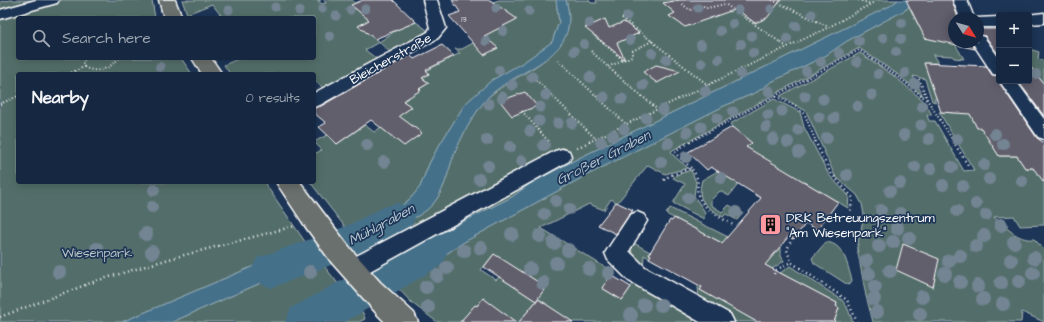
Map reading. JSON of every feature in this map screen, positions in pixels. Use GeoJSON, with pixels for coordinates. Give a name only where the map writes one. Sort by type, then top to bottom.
{"type":"FeatureCollection","features":[{"type":"Feature","properties":{"kind":"main road"},"geometry":{"type":"LineString","coordinates":[[167,0],[172,16]]}},
{"type":"Feature","properties":{"kind":"main road"},"geometry":{"type":"LineString","coordinates":[[202,60],[211,72]]}},
{"type":"Feature","properties":{"kind":"main road"},"geometry":{"type":"LineString","coordinates":[[288,184],[326,236],[353,269],[381,301],[404,322]]}},
{"type":"Feature","properties":{"kind":"street"},"geometry":{"type":"LineString","coordinates":[[0,15],[52,0]]}},
{"type":"Feature","properties":{"kind":"street","name":"Bleicherstraße"},"geometry":{"type":"LineString","coordinates":[[316,100],[433,36],[438,28],[430,0]]}},
{"type":"Feature","properties":{"kind":"street"},"geometry":{"type":"LineString","coordinates":[[960,0],[965,12]]}},
{"type":"Feature","properties":{"kind":"street"},"geometry":{"type":"LineString","coordinates":[[1032,19],[1044,18]]}},
{"type":"Feature","properties":{"kind":"street"},"geometry":{"type":"LineString","coordinates":[[984,22],[996,22]]}},
{"type":"Feature","properties":{"kind":"street"},"geometry":{"type":"LineString","coordinates":[[984,48],[996,66]]}},
{"type":"Feature","properties":{"kind":"street"},"geometry":{"type":"LineString","coordinates":[[1009,84],[1044,132]]}},
{"type":"Feature","properties":{"kind":"street"},"geometry":{"type":"LineString","coordinates":[[353,269],[562,156]]}},
{"type":"Feature","properties":{"kind":"street"},"geometry":{"type":"LineString","coordinates":[[637,221],[616,253],[637,274],[722,322]]}},
{"type":"Feature","properties":{"kind":"path"},"geometry":{"type":"LineString","coordinates":[[772,0],[829,27]]}},
{"type":"Feature","properties":{"kind":"path"},"geometry":{"type":"LineString","coordinates":[[858,0],[872,4]]}},
{"type":"Feature","properties":{"kind":"path"},"geometry":{"type":"LineString","coordinates":[[522,111],[562,156],[829,27],[878,0]]}},
{"type":"Feature","properties":{"kind":"path"},"geometry":{"type":"LineString","coordinates":[[682,4],[690,10],[702,5],[707,8],[725,4],[787,47]]}},
{"type":"Feature","properties":{"kind":"path"},"geometry":{"type":"LineString","coordinates":[[622,18],[708,85]]}},
{"type":"Feature","properties":{"kind":"path"},"geometry":{"type":"LineString","coordinates":[[595,36],[623,60]]}},
{"type":"Feature","properties":{"kind":"path"},"geometry":{"type":"LineString","coordinates":[[608,67],[632,56],[632,51],[652,41]]}},
{"type":"Feature","properties":{"kind":"path"},"geometry":{"type":"LineString","coordinates":[[733,226],[703,205],[698,196],[698,177],[691,168],[677,156],[675,153],[676,150],[859,50],[897,76],[928,101]]}},
{"type":"Feature","properties":{"kind":"path"},"geometry":{"type":"LineString","coordinates":[[591,51],[657,109]]}},
{"type":"Feature","properties":{"kind":"path"},"geometry":{"type":"LineString","coordinates":[[84,67],[85,60]]}},
{"type":"Feature","properties":{"kind":"path"},"geometry":{"type":"LineString","coordinates":[[73,72],[84,67],[93,71],[100,70],[115,64],[118,60]]}},
{"type":"Feature","properties":{"kind":"path"},"geometry":{"type":"LineString","coordinates":[[558,60],[626,124]]}},
{"type":"Feature","properties":{"kind":"path"},"geometry":{"type":"LineString","coordinates":[[919,79],[928,101],[969,167]]}},
{"type":"Feature","properties":{"kind":"path"},"geometry":{"type":"LineString","coordinates":[[536,80],[596,139]]}},
{"type":"Feature","properties":{"kind":"path"},"geometry":{"type":"LineString","coordinates":[[775,96],[797,107],[805,115],[809,128],[830,172],[853,198],[850,213]]}},
{"type":"Feature","properties":{"kind":"path"},"geometry":{"type":"LineString","coordinates":[[0,104],[16,97]]}},
{"type":"Feature","properties":{"kind":"path"},"geometry":{"type":"LineString","coordinates":[[664,180],[669,176],[691,168]]}},
{"type":"Feature","properties":{"kind":"path"},"geometry":{"type":"LineString","coordinates":[[0,317],[116,275],[299,224]]}},
{"type":"Feature","properties":{"kind":"path"},"geometry":{"type":"LineString","coordinates":[[792,238],[787,246],[787,256],[790,262],[847,300],[857,322]]}},
{"type":"Feature","properties":{"kind":"path"},"geometry":{"type":"LineString","coordinates":[[774,274],[776,270],[790,262]]}},
{"type":"Feature","properties":{"kind":"green space","name":"Wiesenpark"},"geometry":{"type":"Polygon","coordinates":[[[10,0],[33,0],[33,2],[43,0],[152,0],[155,16],[16,16],[16,60],[182,60],[191,72],[16,72],[16,184],[265,184],[308,246],[254,266],[122,322],[0,322],[0,2],[10,0]]]}},
{"type":"Feature","properties":{"kind":"green space"},"geometry":{"type":"Polygon","coordinates":[[[182,0],[321,0],[318,1],[322,4],[326,3],[324,0],[352,0],[356,3],[351,6],[355,9],[360,7],[371,18],[368,33],[379,42],[365,50],[377,59],[324,89],[316,82],[316,72],[229,72],[224,65],[235,60],[316,60],[316,16],[221,16],[212,4],[187,14],[182,0]]]}},
{"type":"Feature","properties":{"kind":"green space"},"geometry":{"type":"Polygon","coordinates":[[[499,0],[556,0],[559,22],[552,42],[524,62],[492,80],[465,104],[437,149],[420,187],[410,199],[401,206],[349,232],[312,184],[316,184],[316,153],[322,150],[316,144],[316,141],[327,135],[337,144],[365,125],[374,132],[411,107],[394,95],[421,90],[419,89],[429,83],[421,77],[429,74],[426,71],[460,53],[455,49],[462,49],[475,42],[487,4],[499,0]]]}},
{"type":"Feature","properties":{"kind":"green space"},"geometry":{"type":"Polygon","coordinates":[[[566,0],[589,0],[591,3],[597,3],[596,0],[898,0],[890,6],[575,160],[531,183],[512,197],[397,255],[387,261],[381,270],[364,249],[391,231],[420,215],[432,205],[442,189],[463,134],[484,102],[488,97],[505,85],[542,62],[553,53],[562,42],[567,31],[569,17],[566,0]]]}},
{"type":"Feature","properties":{"kind":"green space"},"geometry":{"type":"Polygon","coordinates":[[[913,0],[914,17],[920,28],[948,35],[948,48],[957,48],[964,59],[954,58],[952,56],[933,55],[938,63],[925,63],[1000,130],[993,146],[999,156],[1017,156],[1025,168],[1034,169],[1044,181],[1044,225],[1020,226],[1014,216],[994,217],[1017,236],[1034,239],[1044,249],[1044,322],[1022,312],[1021,322],[873,322],[866,296],[857,248],[864,215],[862,204],[857,195],[835,176],[806,111],[780,96],[860,53],[894,76],[925,102],[932,115],[927,115],[929,121],[935,121],[964,171],[974,170],[939,112],[956,113],[942,99],[934,99],[936,102],[932,101],[925,79],[913,76],[923,96],[900,76],[859,48],[671,151],[674,156],[688,168],[665,174],[648,165],[617,203],[611,199],[604,210],[589,204],[541,228],[613,272],[602,288],[622,300],[633,284],[694,320],[693,322],[534,322],[547,304],[538,298],[494,254],[481,270],[496,280],[499,277],[536,301],[523,317],[531,322],[500,322],[483,298],[477,306],[475,305],[460,322],[437,322],[412,303],[395,285],[431,264],[464,242],[585,176],[724,106],[757,92],[771,82],[825,56],[847,41],[907,9],[913,0]]]}},
{"type":"Feature","properties":{"kind":"green space"},"geometry":{"type":"Polygon","coordinates":[[[416,22],[427,30],[426,33],[391,53],[379,42],[401,27],[416,22]]]}},
{"type":"Feature","properties":{"kind":"green space"},"geometry":{"type":"Polygon","coordinates":[[[1032,50],[1039,52],[1038,59],[1044,61],[1044,87],[1037,76],[1032,72],[1032,50]]]}},
{"type":"Feature","properties":{"kind":"green space"},"geometry":{"type":"Polygon","coordinates":[[[774,99],[800,112],[804,127],[829,175],[849,196],[848,208],[811,186],[747,152],[730,124],[774,99]]]}},
{"type":"Feature","properties":{"kind":"green space"},"geometry":{"type":"Polygon","coordinates":[[[723,168],[740,182],[729,196],[720,191],[711,200],[711,205],[722,212],[729,205],[743,213],[737,220],[726,214],[723,217],[712,210],[704,203],[700,194],[702,180],[723,168]]]}},
{"type":"Feature","properties":{"kind":"green space"},"geometry":{"type":"Polygon","coordinates":[[[691,170],[696,182],[694,196],[705,212],[704,219],[673,203],[685,184],[673,178],[676,175],[691,170]]]}},
{"type":"Feature","properties":{"kind":"green space"},"geometry":{"type":"Polygon","coordinates":[[[670,208],[728,237],[724,244],[666,214],[670,208]]]}},
{"type":"Feature","properties":{"kind":"green space"},"geometry":{"type":"Polygon","coordinates":[[[632,242],[650,252],[651,255],[649,258],[644,255],[643,272],[634,258],[632,242]]]}},
{"type":"Feature","properties":{"kind":"green space"},"geometry":{"type":"Polygon","coordinates":[[[826,242],[837,247],[844,256],[852,280],[848,285],[814,263],[812,258],[826,242]]]}},
{"type":"Feature","properties":{"kind":"green space"},"geometry":{"type":"Polygon","coordinates":[[[781,246],[781,256],[784,261],[769,271],[760,267],[770,259],[781,246]]]}},
{"type":"Feature","properties":{"kind":"green space"},"geometry":{"type":"Polygon","coordinates":[[[320,261],[344,291],[287,322],[172,322],[272,278],[320,261]]]}},
{"type":"Feature","properties":{"kind":"green space"},"geometry":{"type":"Polygon","coordinates":[[[790,266],[842,300],[847,307],[853,322],[834,322],[839,308],[836,306],[837,303],[780,273],[790,266]]]}},
{"type":"Feature","properties":{"kind":"green space"},"geometry":{"type":"Polygon","coordinates":[[[698,285],[702,287],[700,290],[766,322],[732,322],[699,303],[698,285]]]}},
{"type":"Feature","properties":{"kind":"green space"},"geometry":{"type":"Polygon","coordinates":[[[356,305],[363,313],[365,319],[359,322],[325,322],[356,305]]]}},
{"type":"Feature","properties":{"kind":"water"},"geometry":{"type":"Polygon","coordinates":[[[556,0],[566,0],[569,21],[565,38],[555,51],[542,62],[496,90],[484,102],[463,134],[442,189],[432,205],[420,215],[364,249],[349,232],[401,206],[410,199],[420,187],[437,149],[465,104],[492,80],[524,62],[552,42],[559,22],[556,0]]]}},
{"type":"Feature","properties":{"kind":"water"},"geometry":{"type":"Polygon","coordinates":[[[898,0],[913,0],[907,9],[847,41],[825,56],[771,82],[757,92],[724,106],[585,176],[464,242],[431,264],[395,285],[381,270],[387,261],[397,255],[512,197],[531,183],[575,160],[890,6],[898,0]]]}},
{"type":"Feature","properties":{"kind":"water"},"geometry":{"type":"Polygon","coordinates":[[[308,246],[320,261],[272,278],[172,322],[122,322],[254,266],[308,246]]]}},
{"type":"Feature","properties":{"kind":"water"},"geometry":{"type":"Polygon","coordinates":[[[344,291],[356,305],[325,322],[287,322],[344,291]]]}},
{"type":"Feature","properties":{"kind":"building"},"geometry":{"type":"Polygon","coordinates":[[[363,0],[393,0],[416,22],[375,39],[358,26],[369,20],[351,5],[363,0]]]}},
{"type":"Feature","properties":{"kind":"building"},"geometry":{"type":"Polygon","coordinates":[[[452,0],[490,0],[517,19],[484,36],[498,48],[484,55],[449,16],[460,12],[452,0]]]}},
{"type":"Feature","properties":{"kind":"building"},"geometry":{"type":"Polygon","coordinates":[[[680,0],[781,0],[767,18],[755,23],[736,9],[685,27],[669,16],[675,13],[663,3],[680,0]]]}},
{"type":"Feature","properties":{"kind":"building"},"geometry":{"type":"Polygon","coordinates":[[[906,0],[952,0],[956,12],[948,12],[948,43],[925,38],[906,0]]]}},
{"type":"Feature","properties":{"kind":"building"},"geometry":{"type":"Polygon","coordinates":[[[605,19],[609,28],[624,22],[639,33],[617,43],[625,60],[585,28],[605,19]]]}},
{"type":"Feature","properties":{"kind":"building"},"geometry":{"type":"Polygon","coordinates":[[[984,29],[996,29],[996,51],[985,36],[984,29]]]}},
{"type":"Feature","properties":{"kind":"building"},"geometry":{"type":"Polygon","coordinates":[[[442,45],[454,56],[426,70],[429,74],[422,78],[429,83],[419,89],[421,90],[403,101],[412,107],[399,116],[422,133],[404,146],[371,120],[337,144],[319,127],[326,123],[316,115],[316,107],[410,55],[414,59],[442,45]]]}},
{"type":"Feature","properties":{"kind":"building"},"geometry":{"type":"Polygon","coordinates":[[[924,63],[986,66],[992,75],[996,76],[996,84],[1000,84],[1037,138],[1044,143],[1044,182],[1033,168],[1025,168],[1017,156],[999,156],[981,128],[977,128],[970,114],[941,112],[924,63]]]}},
{"type":"Feature","properties":{"kind":"building"},"geometry":{"type":"Polygon","coordinates":[[[656,65],[680,71],[657,83],[643,72],[656,65]]]}},
{"type":"Feature","properties":{"kind":"building"},"geometry":{"type":"Polygon","coordinates":[[[1032,69],[1044,84],[1044,116],[1020,84],[1032,84],[1032,69]]]}},
{"type":"Feature","properties":{"kind":"building"},"geometry":{"type":"Polygon","coordinates":[[[525,92],[537,106],[512,116],[500,101],[525,92]]]}},
{"type":"Feature","properties":{"kind":"building","name":"DRK Betreuungszentrum \"Am Wiesenpark\""},"geometry":{"type":"Polygon","coordinates":[[[732,127],[752,143],[746,147],[838,202],[817,230],[806,223],[794,239],[789,236],[765,265],[837,303],[836,306],[839,308],[834,322],[757,322],[700,290],[702,287],[649,258],[651,255],[649,254],[670,220],[672,221],[674,218],[722,243],[761,198],[711,167],[707,170],[688,152],[732,127]]]}},
{"type":"Feature","properties":{"kind":"building"},"geometry":{"type":"Polygon","coordinates":[[[616,202],[633,210],[616,234],[598,225],[616,202]]]}},
{"type":"Feature","properties":{"kind":"building"},"geometry":{"type":"Polygon","coordinates":[[[903,244],[939,259],[933,287],[896,270],[903,244]]]}},
{"type":"Feature","properties":{"kind":"building"},"geometry":{"type":"Polygon","coordinates":[[[494,254],[546,287],[536,301],[484,267],[494,254]]]}},
{"type":"Feature","properties":{"kind":"building"},"geometry":{"type":"Polygon","coordinates":[[[611,275],[631,287],[622,300],[602,288],[611,275]]]}},
{"type":"Feature","properties":{"kind":"building"},"geometry":{"type":"Polygon","coordinates":[[[483,298],[516,322],[460,322],[475,305],[477,306],[483,298]]]}},
{"type":"Feature","properties":{"kind":"building"},"geometry":{"type":"Polygon","coordinates":[[[538,299],[573,322],[519,322],[538,299]]]}},
{"type":"Feature","properties":{"kind":"waterway","name":"Mühlgraben"},"geometry":{"type":"LineString","coordinates":[[271,270],[360,238],[397,218]]}},
{"type":"Feature","properties":{"kind":"waterway","name":"Großer Graben"},"geometry":{"type":"LineString","coordinates":[[306,322],[428,253]]}},
{"type":"Feature","properties":{"kind":"place","name":"DRK Betreuungszentrum \"Am Wiesenpark\""},"geometry":{"type":"Point","coordinates":[770,224]}}]}
